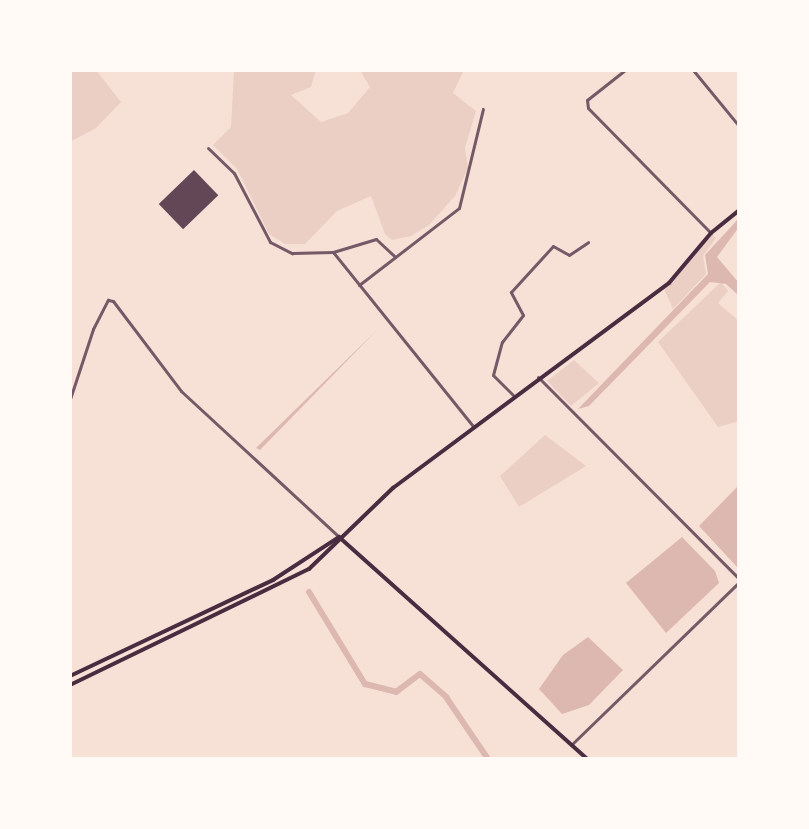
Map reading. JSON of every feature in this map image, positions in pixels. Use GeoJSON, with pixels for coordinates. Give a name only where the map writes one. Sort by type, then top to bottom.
{"type":"FeatureCollection","features":[{"type":"Feature","properties":{"kind":"main road"},"geometry":{"type":"LineString","coordinates":[[70,676],[273,580],[339,537],[513,395],[669,283],[711,233],[739,210]]}},
{"type":"Feature","properties":{"kind":"main road"},"geometry":{"type":"LineString","coordinates":[[70,685],[278,588],[323,558],[339,537]]}},
{"type":"Feature","properties":{"kind":"main road"},"geometry":{"type":"LineString","coordinates":[[339,537],[587,759]]}},
{"type":"Feature","properties":{"kind":"street"},"geometry":{"type":"LineString","coordinates":[[625,70],[587,100],[588,108],[711,233]]}},
{"type":"Feature","properties":{"kind":"street"},"geometry":{"type":"LineString","coordinates":[[693,70],[739,126]]}},
{"type":"Feature","properties":{"kind":"street"},"geometry":{"type":"LineString","coordinates":[[359,285],[459,208],[483,109]]}},
{"type":"Feature","properties":{"kind":"street"},"geometry":{"type":"LineString","coordinates":[[208,148],[234,173],[260,229],[276,247],[292,253],[333,252],[376,239],[396,258]]}},
{"type":"Feature","properties":{"kind":"street"},"geometry":{"type":"LineString","coordinates":[[513,395],[493,375],[502,342],[523,315],[511,292],[553,246],[569,255],[588,242]]}},
{"type":"Feature","properties":{"kind":"street"},"geometry":{"type":"LineString","coordinates":[[333,252],[473,426]]}},
{"type":"Feature","properties":{"kind":"street"},"geometry":{"type":"LineString","coordinates":[[70,399],[93,329],[108,300],[113,301],[181,391],[339,537]]}},
{"type":"Feature","properties":{"kind":"street"},"geometry":{"type":"LineString","coordinates":[[538,377],[739,581],[571,745]]}},
{"type":"Feature","properties":{"kind":"shaded area"},"geometry":{"type":"Polygon","coordinates":[[[70,70],[96,70],[121,102],[96,128],[70,142],[70,70]]]}},
{"type":"Feature","properties":{"kind":"shaded area"},"geometry":{"type":"Polygon","coordinates":[[[234,70],[316,70],[311,87],[291,95],[321,122],[348,113],[370,87],[360,70],[464,70],[453,93],[476,111],[465,148],[468,168],[455,196],[429,225],[411,236],[392,240],[385,234],[371,196],[337,211],[305,244],[285,244],[269,234],[237,169],[213,145],[231,127],[234,70]]]}},
{"type":"Feature","properties":{"kind":"shaded area"},"geometry":{"type":"Polygon","coordinates":[[[739,218],[739,227],[717,257],[739,283],[739,296],[726,284],[710,282],[589,406],[578,409],[708,274],[705,255],[739,218]]]}},
{"type":"Feature","properties":{"kind":"shaded area"},"geometry":{"type":"Polygon","coordinates":[[[712,234],[716,238],[703,256],[706,274],[673,309],[664,289],[712,234]]]}},
{"type":"Feature","properties":{"kind":"shaded area"},"geometry":{"type":"Polygon","coordinates":[[[721,282],[728,291],[718,303],[739,321],[739,421],[718,427],[658,342],[721,282]]]}},
{"type":"Feature","properties":{"kind":"shaded area"},"geometry":{"type":"Polygon","coordinates":[[[378,329],[260,450],[256,448],[378,329]]]}},
{"type":"Feature","properties":{"kind":"shaded area"},"geometry":{"type":"Polygon","coordinates":[[[574,360],[599,383],[571,406],[547,381],[574,360]]]}},
{"type":"Feature","properties":{"kind":"shaded area"},"geometry":{"type":"Polygon","coordinates":[[[545,435],[586,466],[519,507],[500,476],[545,435]]]}},
{"type":"Feature","properties":{"kind":"shaded area"},"geometry":{"type":"Polygon","coordinates":[[[739,485],[739,567],[737,567],[699,526],[739,485]]]}},
{"type":"Feature","properties":{"kind":"shaded area"},"geometry":{"type":"Polygon","coordinates":[[[682,537],[715,571],[719,583],[666,633],[626,583],[682,537]]]}},
{"type":"Feature","properties":{"kind":"shaded area"},"geometry":{"type":"Polygon","coordinates":[[[588,637],[623,670],[589,705],[562,714],[539,689],[563,655],[588,637]]]}},
{"type":"Feature","properties":{"kind":"building"},"geometry":{"type":"Polygon","coordinates":[[[194,170],[218,195],[183,229],[159,204],[194,170]]]}},
{"type":"Feature","properties":{"kind":"waterway"},"geometry":{"type":"LineString","coordinates":[[309,592],[365,684],[396,692],[420,674],[446,697],[488,759]]}}]}
